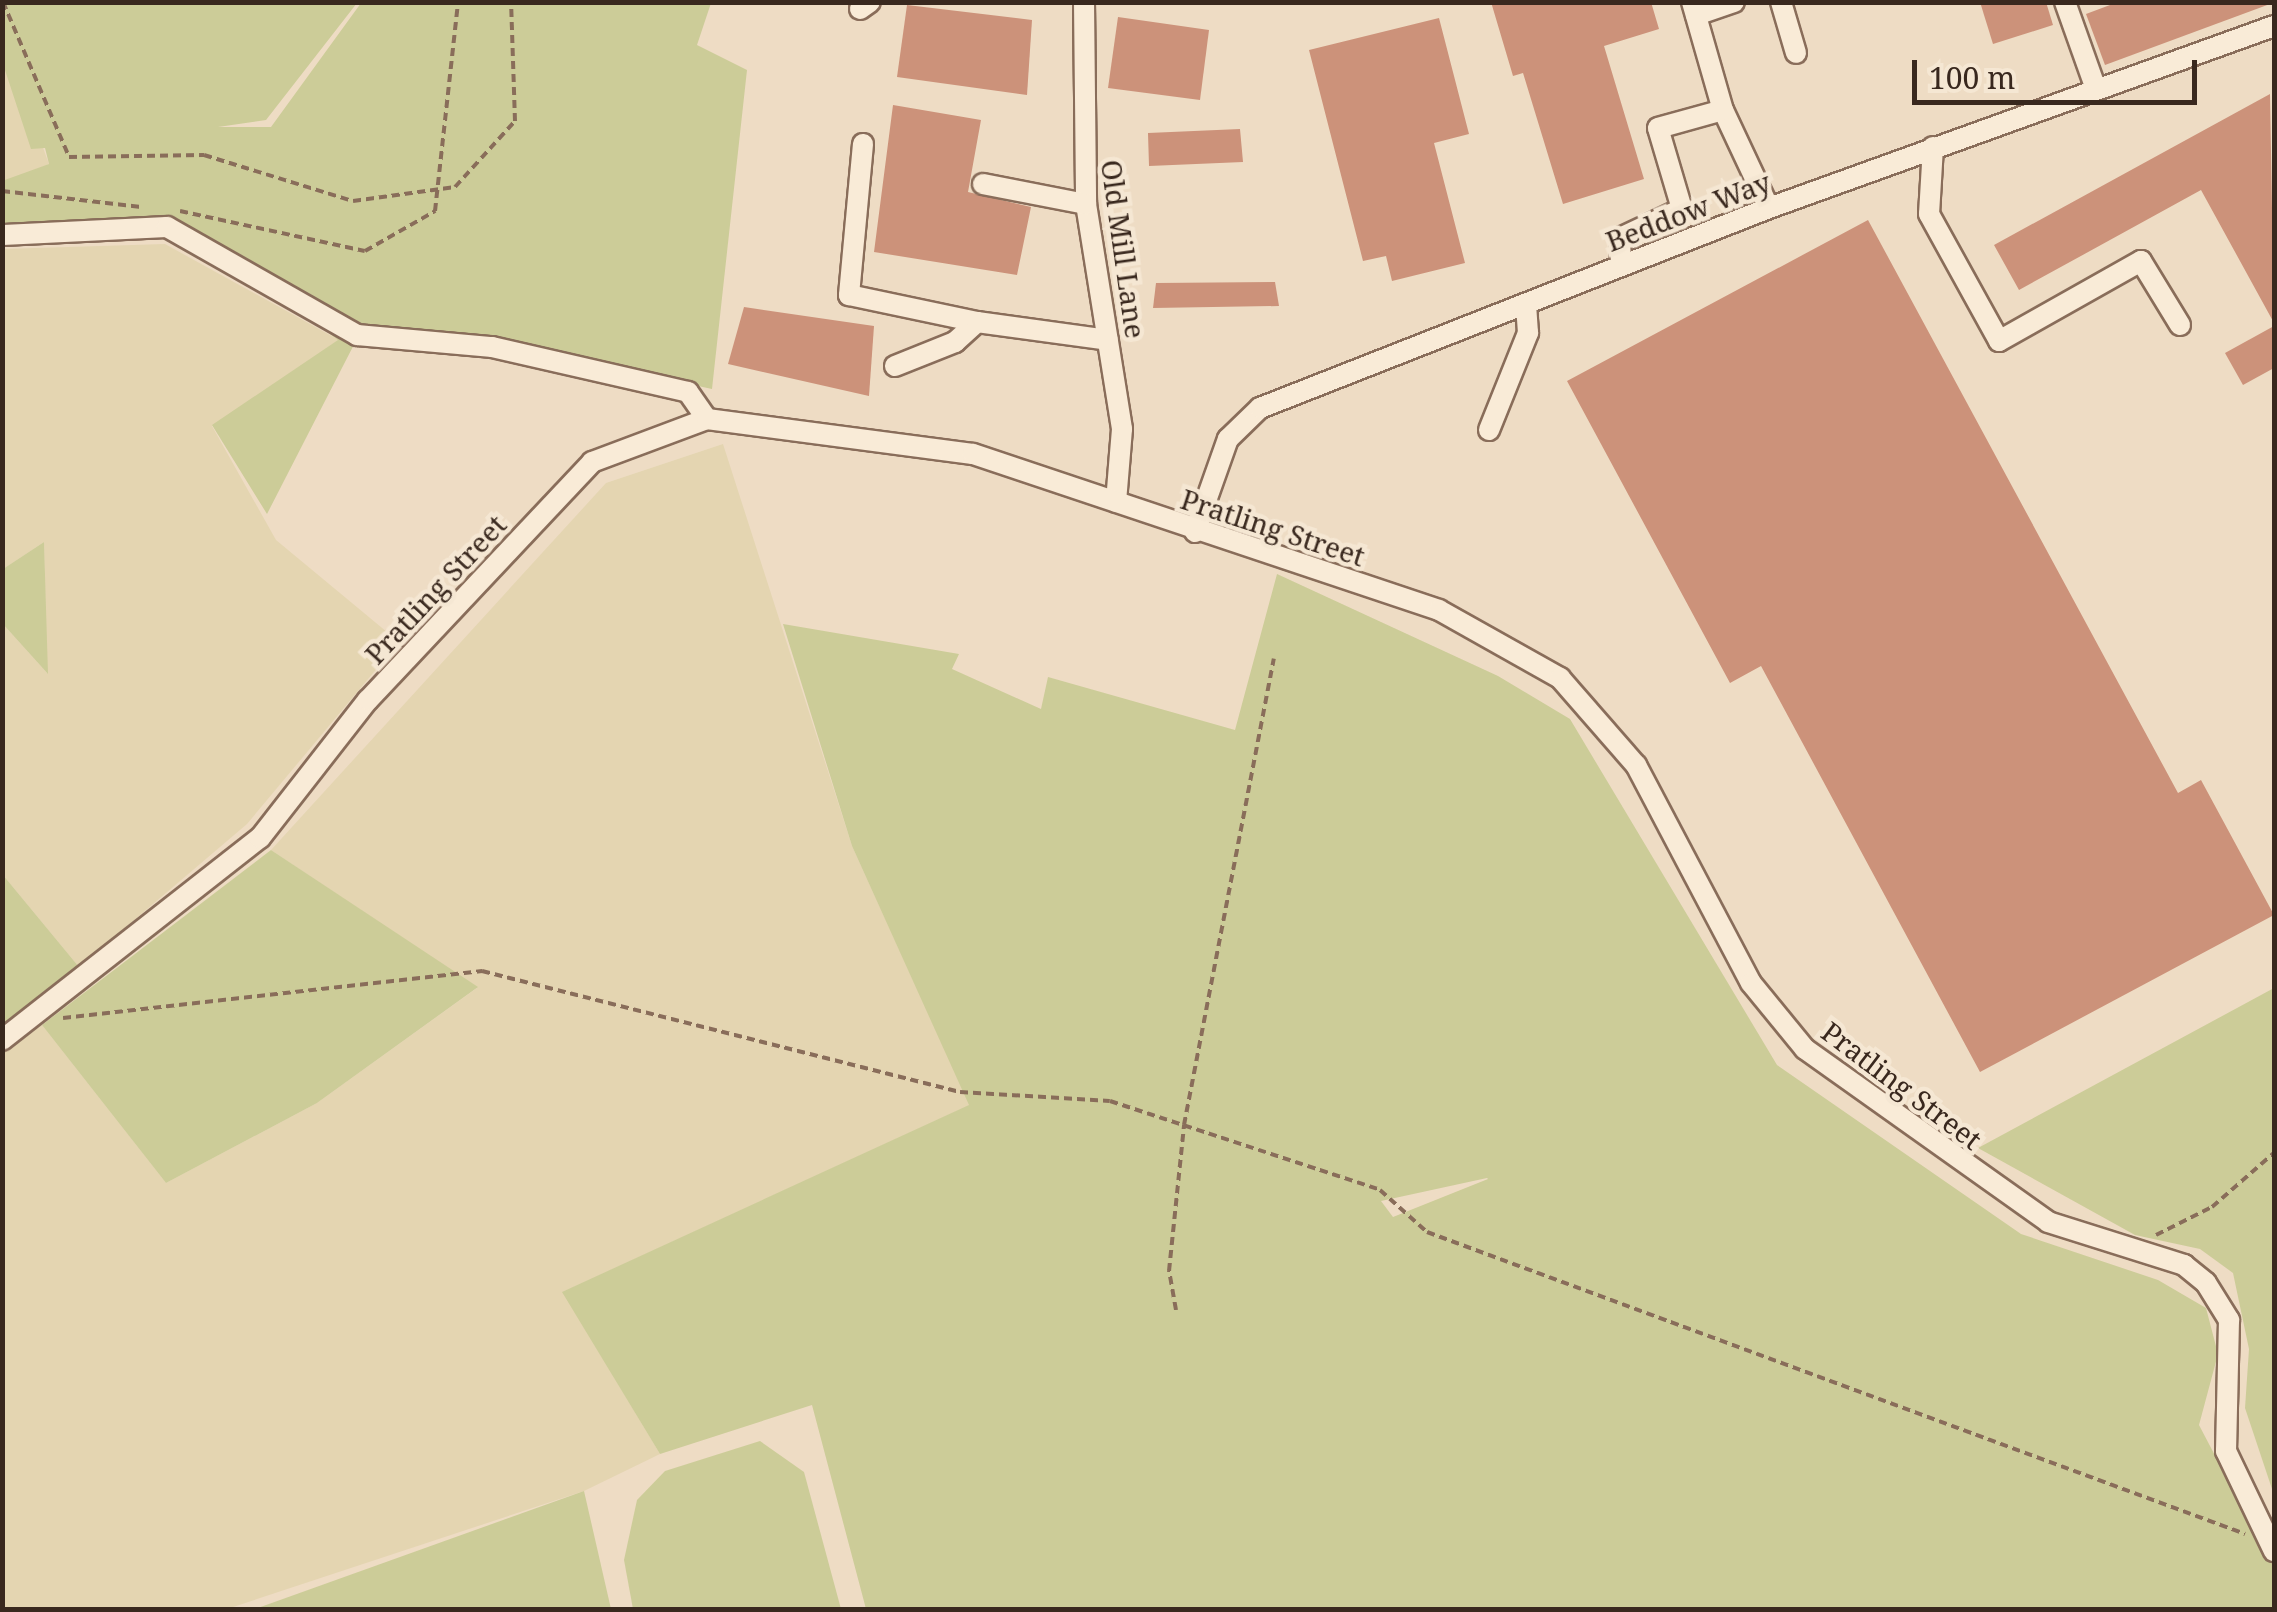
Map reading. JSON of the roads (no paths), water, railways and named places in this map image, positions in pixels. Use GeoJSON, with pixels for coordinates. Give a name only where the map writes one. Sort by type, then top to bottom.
{"type":"FeatureCollection","features":[{"type":"Feature","properties":{"kind":"street","name":"Old Mill Lane"},"geometry":{"type":"LineString","coordinates":[[1084,2],[1086,204],[1122,429],[1116,502]]}},
{"type":"Feature","properties":{"kind":"street"},"geometry":{"type":"LineString","coordinates":[[1734,2],[1694,9],[1722,110],[1769,208]]}},
{"type":"Feature","properties":{"kind":"street"},"geometry":{"type":"LineString","coordinates":[[1781,2],[1796,53]]}},
{"type":"Feature","properties":{"kind":"street"},"geometry":{"type":"LineString","coordinates":[[2066,2],[2096,89]]}},
{"type":"Feature","properties":{"kind":"street","name":"Beddow Way"},"geometry":{"type":"LineString","coordinates":[[1195,532],[1228,439],[1260,408],[1769,208],[2274,26]]}},
{"type":"Feature","properties":{"kind":"street"},"geometry":{"type":"LineString","coordinates":[[1620,266],[1620,238],[1682,209],[1658,128],[1722,110]]}},
{"type":"Feature","properties":{"kind":"street"},"geometry":{"type":"LineString","coordinates":[[863,144],[849,295],[977,322],[1108,340]]}},
{"type":"Feature","properties":{"kind":"street"},"geometry":{"type":"LineString","coordinates":[[1934,147],[1929,214],[2000,341],[2140,261],[2180,325]]}},
{"type":"Feature","properties":{"kind":"street"},"geometry":{"type":"LineString","coordinates":[[983,184],[1086,204]]}},
{"type":"Feature","properties":{"kind":"street"},"geometry":{"type":"LineString","coordinates":[[2,235],[167,227],[357,335],[492,347],[688,392],[707,418]]}},
{"type":"Feature","properties":{"kind":"street"},"geometry":{"type":"LineString","coordinates":[[1489,430],[1528,333],[1526,304]]}},
{"type":"Feature","properties":{"kind":"street"},"geometry":{"type":"LineString","coordinates":[[895,366],[955,342],[977,322]]}},
{"type":"Feature","properties":{"kind":"street","name":"Pratling Street"},"geometry":{"type":"LineString","coordinates":[[2,1040],[260,838],[368,700],[592,462],[707,418],[973,454],[1468,622],[1560,678],[1636,765],[1751,983],[1789,1033],[2021,1206],[2078,1237],[2184,1265],[2229,1320],[2226,1451],[2269,1543]]}}]}
